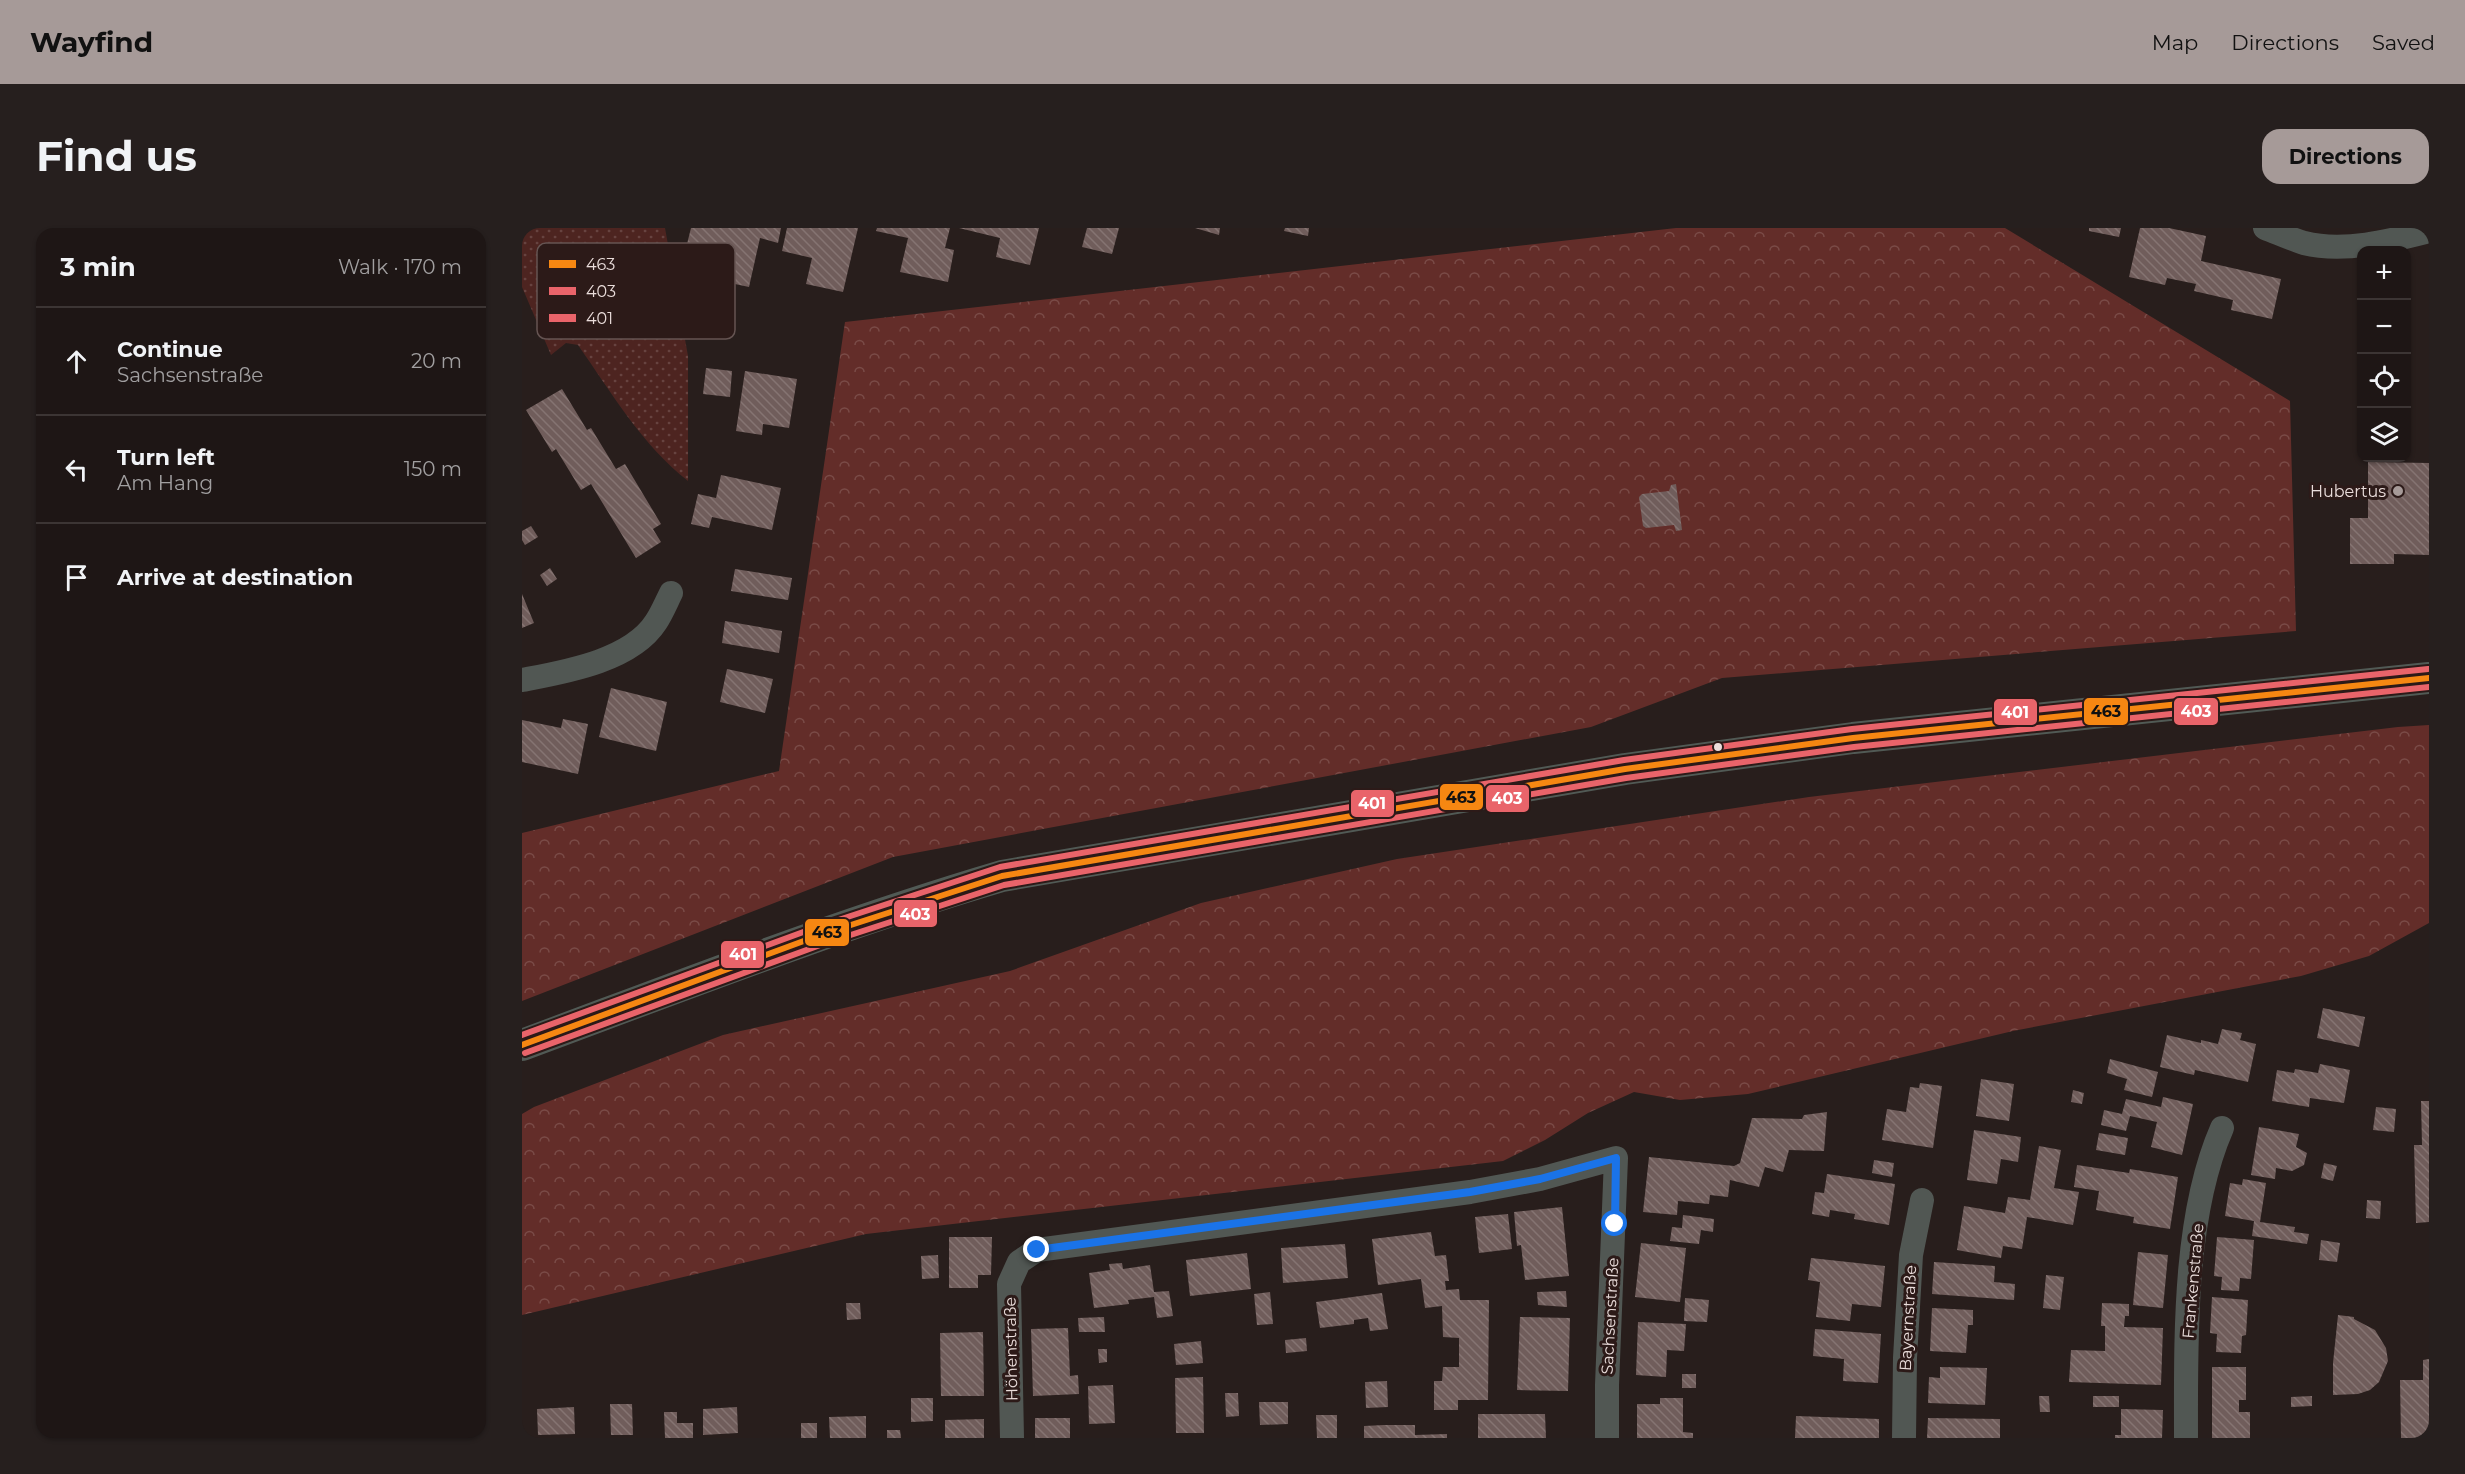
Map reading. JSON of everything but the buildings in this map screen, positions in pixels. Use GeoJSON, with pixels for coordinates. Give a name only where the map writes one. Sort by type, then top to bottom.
{"type":"FeatureCollection","features":[{"type":"Feature","properties":{"kind":"main road"},"geometry":{"type":"LineString","coordinates":[[522,1045],[861,921],[1002,876],[1625,769],[1853,738],[2429,678]]}},
{"type":"Feature","properties":{"kind":"street"},"geometry":{"type":"LineString","coordinates":[[2265,228],[2305,243],[2332,245],[2360,245],[2429,231]]}},
{"type":"Feature","properties":{"kind":"street"},"geometry":{"type":"LineString","coordinates":[[522,680],[603,660],[632,646],[655,624],[671,593]]}},
{"type":"Feature","properties":{"kind":"street","name":"Frankenstraße"},"geometry":{"type":"LineString","coordinates":[[2187,1438],[2187,1356],[2193,1248],[2208,1164],[2222,1128]]}},
{"type":"Feature","properties":{"kind":"street","name":"Höhenstraße"},"geometry":{"type":"LineString","coordinates":[[1012,1438],[1010,1284],[1019,1262],[1037,1250],[1470,1192],[1540,1179],[1616,1158]]}},
{"type":"Feature","properties":{"kind":"street","name":"Sachsenstraße"},"geometry":{"type":"LineString","coordinates":[[1607,1438],[1616,1158]]}},
{"type":"Feature","properties":{"kind":"street","name":"Bayernstraße"},"geometry":{"type":"LineString","coordinates":[[1904,1438],[1905,1358],[1911,1255],[1922,1200]]}},
{"type":"Feature","properties":{"kind":"shaded area"},"geometry":{"type":"Polygon","coordinates":[[[522,228],[665,228],[668,243],[537,243],[537,322],[522,287],[522,228]]]}},
{"type":"Feature","properties":{"kind":"shaded area"},"geometry":{"type":"Polygon","coordinates":[[[544,339],[685,339],[688,356],[688,481],[671,467],[642,435],[578,345],[566,343],[551,355],[544,339]]]}},
{"type":"Feature","properties":{"kind":"green space"},"geometry":{"type":"Polygon","coordinates":[[[1676,228],[2005,228],[2290,401],[2296,631],[1722,678],[1591,727],[893,857],[522,1001],[522,833],[779,771],[845,322],[1676,228]]]}},
{"type":"Feature","properties":{"kind":"green space"},"geometry":{"type":"Polygon","coordinates":[[[2429,725],[2429,923],[2369,956],[2301,976],[2013,1031],[1748,1094],[1680,1100],[1634,1092],[1588,1113],[1545,1140],[1503,1161],[866,1234],[522,1315],[522,1114],[534,1107],[723,1035],[1010,971],[1201,903],[1397,859],[1809,797],[2429,725]]]}},
{"type":"Feature","properties":{"kind":"transit line","name":"401"},"geometry":{"type":"LineString","coordinates":[[522,1035],[817,927],[1000,867],[1624,760],[1852,729],[2428,669]]}},
{"type":"Feature","properties":{"kind":"transit line","name":"463"},"geometry":{"type":"LineString","coordinates":[[522,1045],[820,935],[1002,876],[1625,769],[1853,738],[2429,678]]}},
{"type":"Feature","properties":{"kind":"transit line","name":"403"},"geometry":{"type":"LineString","coordinates":[[525,1053],[823,944],[1004,885],[1626,778],[1854,747],[2429,687]]}},
{"type":"Feature","properties":{"kind":"place","name":"Hubertus"},"geometry":{"type":"Point","coordinates":[2398,491]}},
{"type":"Feature","properties":{"kind":"route"},"geometry":{"type":"LineString","coordinates":[[1037,1250],[1470,1192],[1540,1179],[1616,1158],[1615,1224]]}}]}
